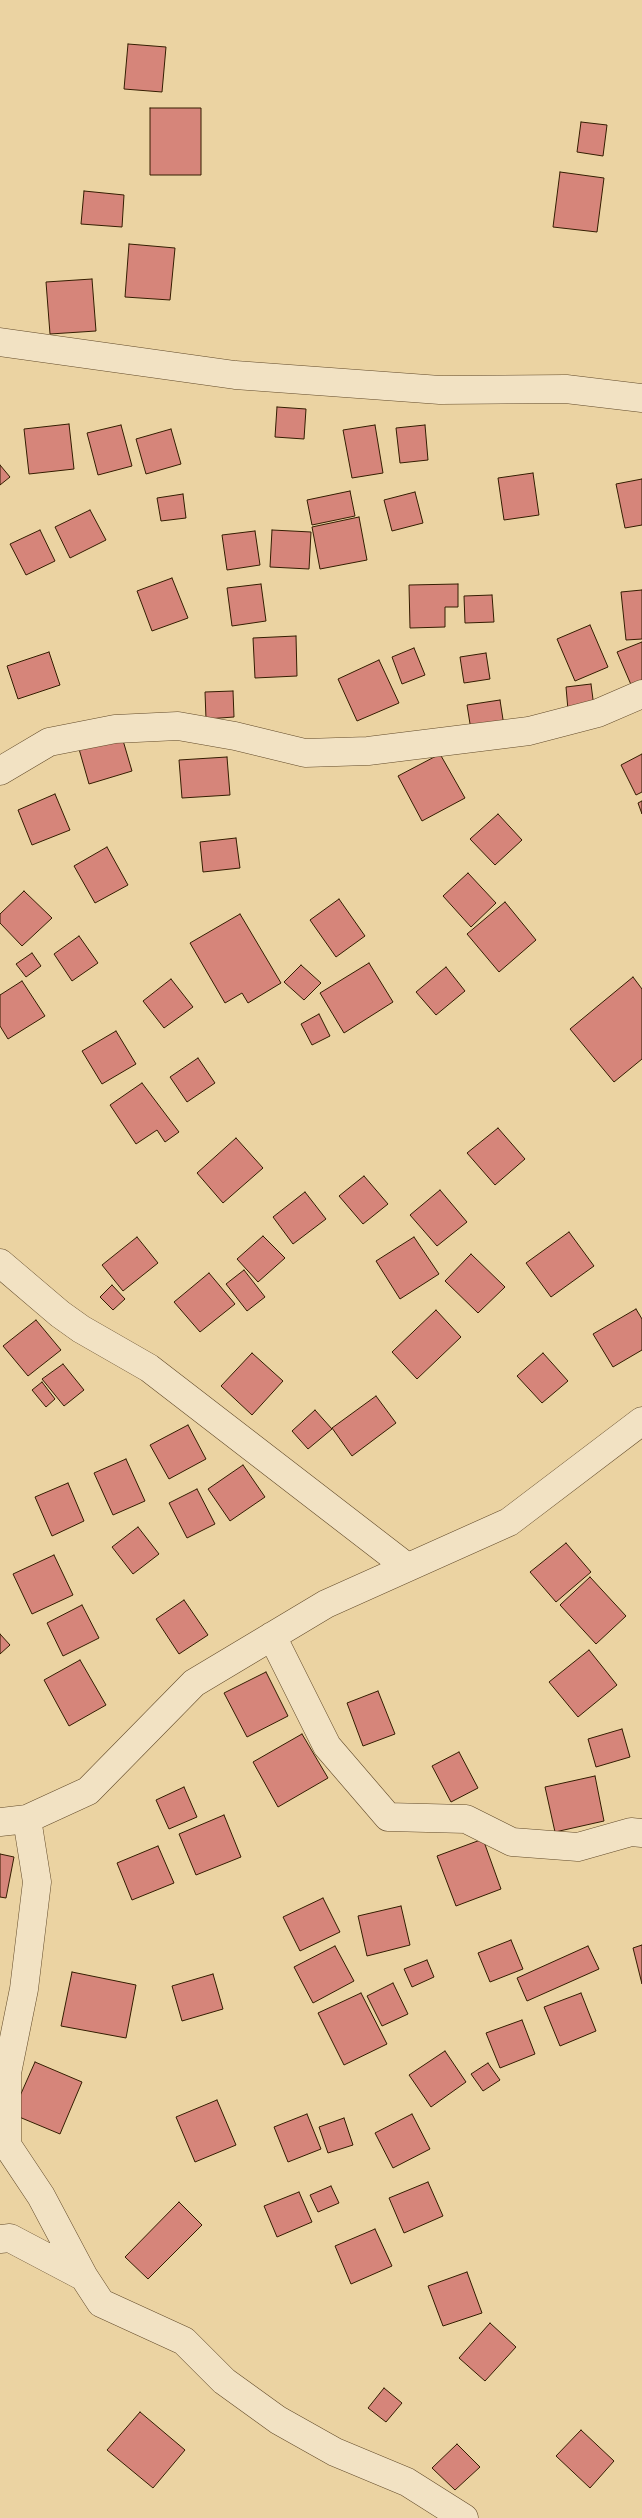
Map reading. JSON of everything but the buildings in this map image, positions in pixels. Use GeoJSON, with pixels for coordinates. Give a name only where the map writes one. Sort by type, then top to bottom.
{"type":"FeatureCollection","features":[{"type":"Feature","properties":{"kind":"street"},"geometry":{"type":"LineString","coordinates":[[0,342],[235,375],[440,390],[566,389],[642,398]]}},
{"type":"Feature","properties":{"kind":"street"},"geometry":{"type":"LineString","coordinates":[[0,771],[49,742],[115,728],[178,726],[235,736],[305,753],[368,751],[528,732],[598,713],[642,694]]}},
{"type":"Feature","properties":{"kind":"street"},"geometry":{"type":"LineString","coordinates":[[0,1263],[60,1314],[81,1329],[149,1368],[407,1567]]}},
{"type":"Feature","properties":{"kind":"street"},"geometry":{"type":"LineString","coordinates":[[0,1822],[27,1819],[88,1791],[194,1683],[326,1604],[509,1522],[642,1421]]}},
{"type":"Feature","properties":{"kind":"street"},"geometry":{"type":"LineString","coordinates":[[272,1636],[327,1746],[388,1817],[466,1819],[512,1842],[578,1847],[631,1832],[642,1833]]}},
{"type":"Feature","properties":{"kind":"street"},"geometry":{"type":"LineString","coordinates":[[27,1819],[37,1882],[24,1989],[3,2080],[8,2145],[41,2196],[84,2277],[101,2303],[184,2341],[224,2381],[278,2420],[335,2452],[407,2482],[464,2518]]}},
{"type":"Feature","properties":{"kind":"street"},"geometry":{"type":"LineString","coordinates":[[0,2239],[10,2238],[84,2277]]}}]}
